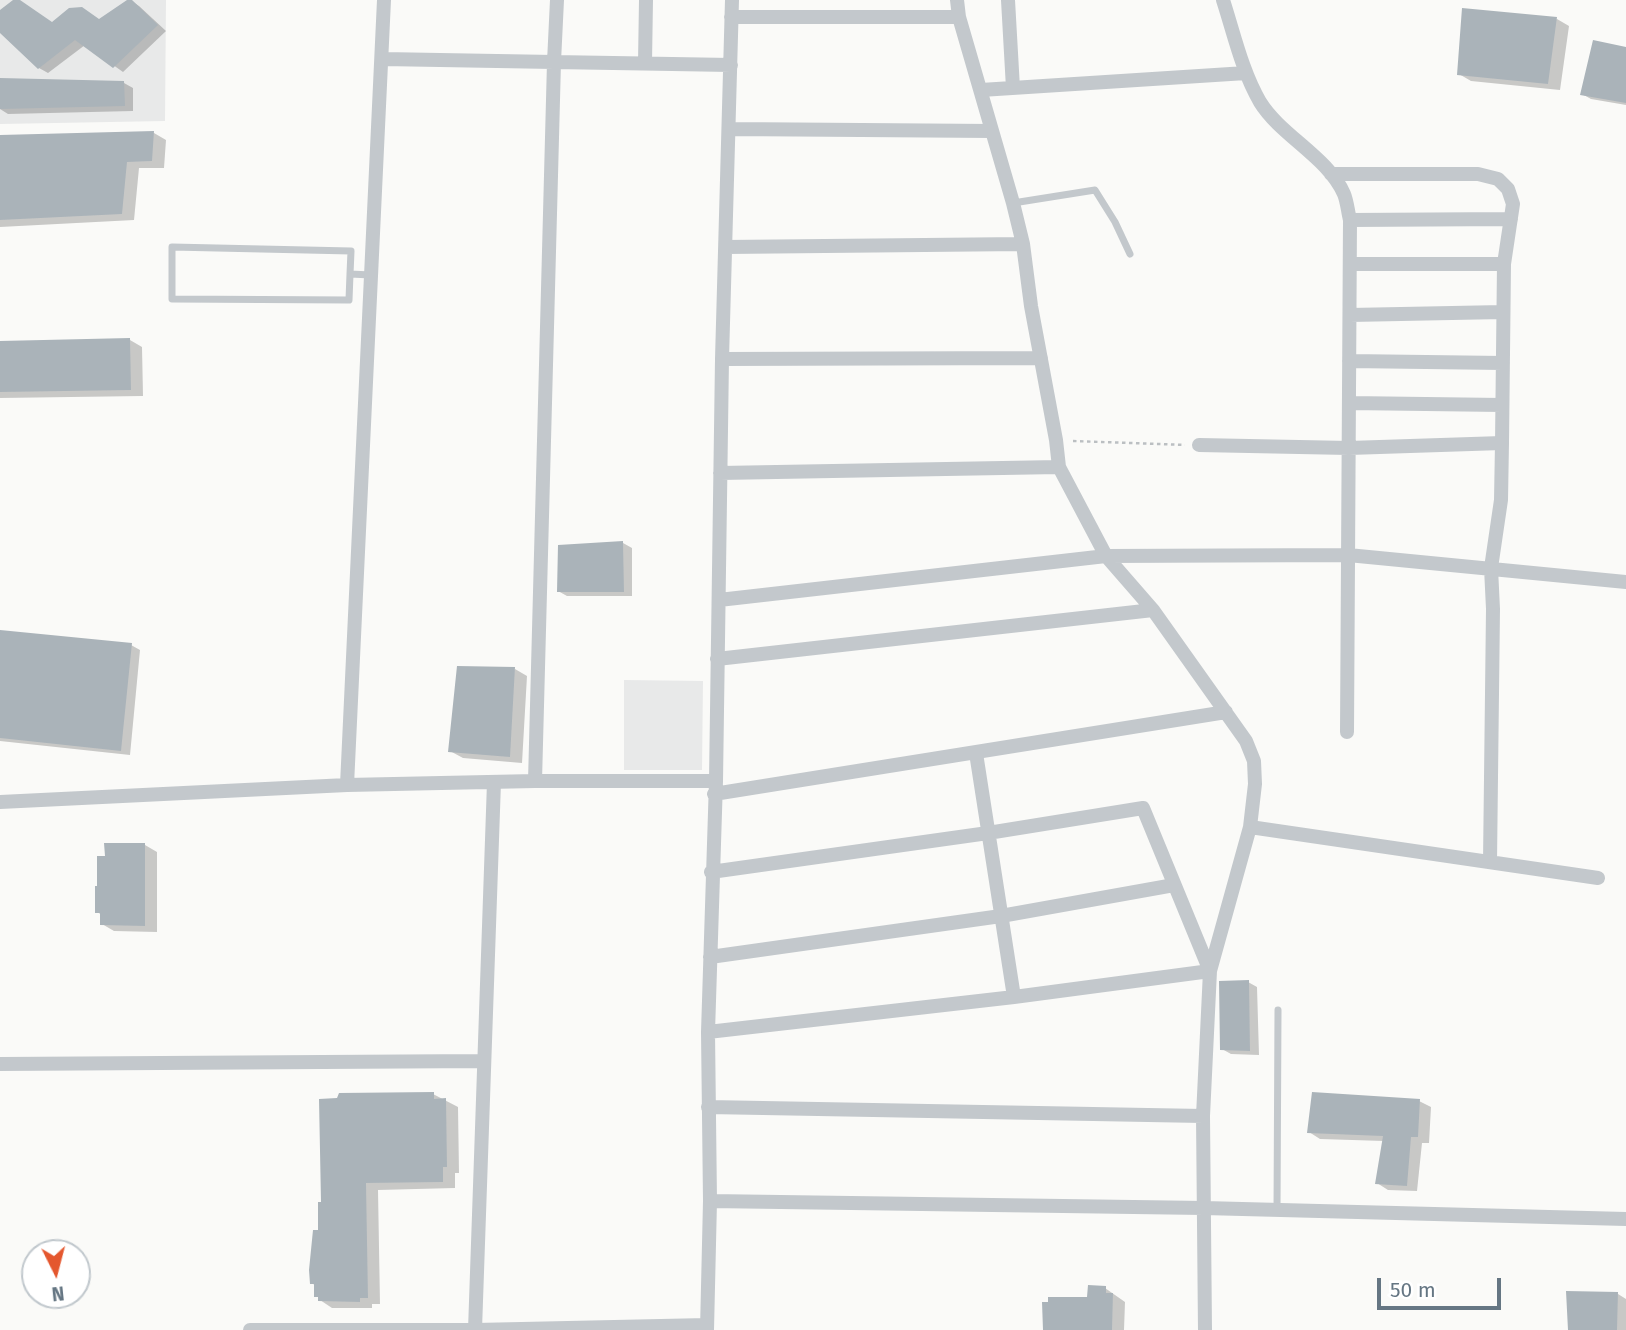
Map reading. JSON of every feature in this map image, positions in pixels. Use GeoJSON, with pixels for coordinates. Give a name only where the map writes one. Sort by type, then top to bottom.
{"type":"FeatureCollection","features":[{"type":"Feature","properties":{"kind":"street"},"geometry":{"type":"LineString","coordinates":[[347,785],[384,0]]}},
{"type":"Feature","properties":{"kind":"street"},"geometry":{"type":"LineString","coordinates":[[535,781],[557,0]]}},
{"type":"Feature","properties":{"kind":"street"},"geometry":{"type":"LineString","coordinates":[[645,63],[646,0]]}},
{"type":"Feature","properties":{"kind":"street"},"geometry":{"type":"LineString","coordinates":[[250,1330],[707,1327],[711,872],[732,0]]}},
{"type":"Feature","properties":{"kind":"street"},"geometry":{"type":"LineString","coordinates":[[957,0],[959,17],[1023,244],[1059,467],[1106,556],[1153,610],[1246,741],[1254,761],[1251,827],[1210,971],[1203,1116],[1205,1330]]}},
{"type":"Feature","properties":{"kind":"street"},"geometry":{"type":"LineString","coordinates":[[1008,0],[1013,88]]}},
{"type":"Feature","properties":{"kind":"street"},"geometry":{"type":"LineString","coordinates":[[1223,0],[1246,73],[1261,103],[1281,128],[1331,174],[1344,194],[1350,220],[1348,732]]}},
{"type":"Feature","properties":{"kind":"street"},"geometry":{"type":"LineString","coordinates":[[731,17],[959,17]]}},
{"type":"Feature","properties":{"kind":"street"},"geometry":{"type":"LineString","coordinates":[[383,60],[731,65]]}},
{"type":"Feature","properties":{"kind":"street"},"geometry":{"type":"LineString","coordinates":[[981,90],[1246,73]]}},
{"type":"Feature","properties":{"kind":"street"},"geometry":{"type":"LineString","coordinates":[[730,129],[992,131]]}},
{"type":"Feature","properties":{"kind":"street"},"geometry":{"type":"LineString","coordinates":[[1331,174],[1478,174],[1498,179],[1508,189],[1513,204],[1504,264],[1501,500],[1491,568],[1493,610],[1490,862]]}},
{"type":"Feature","properties":{"kind":"street"},"geometry":{"type":"LineString","coordinates":[[1350,220],[1511,219]]}},
{"type":"Feature","properties":{"kind":"street"},"geometry":{"type":"LineString","coordinates":[[726,247],[1023,244]]}},
{"type":"Feature","properties":{"kind":"street"},"geometry":{"type":"LineString","coordinates":[[1350,264],[1504,264]]}},
{"type":"Feature","properties":{"kind":"street"},"geometry":{"type":"LineString","coordinates":[[1350,315],[1503,312]]}},
{"type":"Feature","properties":{"kind":"street"},"geometry":{"type":"LineString","coordinates":[[722,359],[1041,358]]}},
{"type":"Feature","properties":{"kind":"street"},"geometry":{"type":"LineString","coordinates":[[1349,361],[1503,363]]}},
{"type":"Feature","properties":{"kind":"street"},"geometry":{"type":"LineString","coordinates":[[1349,403],[1502,405]]}},
{"type":"Feature","properties":{"kind":"street"},"geometry":{"type":"LineString","coordinates":[[1199,445],[1349,448],[1503,443]]}},
{"type":"Feature","properties":{"kind":"street"},"geometry":{"type":"LineString","coordinates":[[720,473],[1059,467]]}},
{"type":"Feature","properties":{"kind":"street"},"geometry":{"type":"LineString","coordinates":[[719,600],[1106,556],[1348,555],[1626,582]]}},
{"type":"Feature","properties":{"kind":"street"},"geometry":{"type":"LineString","coordinates":[[717,659],[1153,610]]}},
{"type":"Feature","properties":{"kind":"street"},"geometry":{"type":"LineString","coordinates":[[0,802],[347,785],[535,781],[715,788],[976,753],[1226,712]]}},
{"type":"Feature","properties":{"kind":"street"},"geometry":{"type":"LineString","coordinates":[[976,753],[1014,997]]}},
{"type":"Feature","properties":{"kind":"street"},"geometry":{"type":"LineString","coordinates":[[475,1330],[494,782]]}},
{"type":"Feature","properties":{"kind":"street"},"geometry":{"type":"LineString","coordinates":[[711,872],[1143,808],[1210,971]]}},
{"type":"Feature","properties":{"kind":"street"},"geometry":{"type":"LineString","coordinates":[[1251,827],[1598,878]]}},
{"type":"Feature","properties":{"kind":"street"},"geometry":{"type":"LineString","coordinates":[[710,957],[1001,916],[1174,885]]}},
{"type":"Feature","properties":{"kind":"street"},"geometry":{"type":"LineString","coordinates":[[708,1032],[1014,997],[1210,971]]}},
{"type":"Feature","properties":{"kind":"street"},"geometry":{"type":"LineString","coordinates":[[0,1064],[483,1061]]}},
{"type":"Feature","properties":{"kind":"street"},"geometry":{"type":"LineString","coordinates":[[708,1107],[1203,1116]]}},
{"type":"Feature","properties":{"kind":"street"},"geometry":{"type":"LineString","coordinates":[[710,1201],[1204,1208],[1626,1219]]}},
{"type":"Feature","properties":{"kind":"lane"},"geometry":{"type":"LineString","coordinates":[[1013,203],[1095,190],[1115,222],[1130,254]]}},
{"type":"Feature","properties":{"kind":"lane"},"geometry":{"type":"LineString","coordinates":[[172,247],[351,251],[350,274],[349,300],[172,299],[172,247]]}},
{"type":"Feature","properties":{"kind":"lane"},"geometry":{"type":"LineString","coordinates":[[350,274],[372,275]]}},
{"type":"Feature","properties":{"kind":"lane"},"geometry":{"type":"LineString","coordinates":[[1277,1210],[1278,1010]]}},
{"type":"Feature","properties":{"kind":"path"},"geometry":{"type":"LineString","coordinates":[[1056,440],[1199,445]]}},
{"type":"Feature","properties":{"kind":"shaded area"},"geometry":{"type":"Polygon","coordinates":[[[0,0],[166,0],[165,121],[0,124],[0,0]]]}},
{"type":"Feature","properties":{"kind":"shaded area"},"geometry":{"type":"Polygon","coordinates":[[[624,680],[703,681],[702,770],[624,770],[624,680]]]}},
{"type":"Feature","properties":{"kind":"building"},"geometry":{"type":"Polygon","coordinates":[[[13,0],[20,0],[52,22],[69,8],[82,7],[99,19],[127,0],[132,0],[158,25],[113,68],[75,40],[38,69],[0,33],[0,10],[13,0]]]}},
{"type":"Feature","properties":{"kind":"building"},"geometry":{"type":"Polygon","coordinates":[[[1462,8],[1557,17],[1548,84],[1457,75],[1462,8]]]}},
{"type":"Feature","properties":{"kind":"building"},"geometry":{"type":"Polygon","coordinates":[[[1593,40],[1626,47],[1626,103],[1580,95],[1593,40]]]}},
{"type":"Feature","properties":{"kind":"building"},"geometry":{"type":"Polygon","coordinates":[[[0,78],[124,81],[125,106],[0,109],[0,78]]]}},
{"type":"Feature","properties":{"kind":"building"},"geometry":{"type":"Polygon","coordinates":[[[154,131],[152,161],[127,162],[122,214],[0,220],[0,135],[154,131]]]}},
{"type":"Feature","properties":{"kind":"building"},"geometry":{"type":"Polygon","coordinates":[[[130,338],[131,390],[0,392],[0,341],[130,338]]]}},
{"type":"Feature","properties":{"kind":"building"},"geometry":{"type":"Polygon","coordinates":[[[623,541],[624,592],[557,592],[558,545],[623,541]]]}},
{"type":"Feature","properties":{"kind":"building"},"geometry":{"type":"Polygon","coordinates":[[[0,630],[132,643],[121,751],[0,738],[0,630]]]}},
{"type":"Feature","properties":{"kind":"building"},"geometry":{"type":"Polygon","coordinates":[[[457,666],[515,667],[510,757],[448,752],[457,666]]]}},
{"type":"Feature","properties":{"kind":"building"},"geometry":{"type":"Polygon","coordinates":[[[104,843],[145,843],[145,926],[100,925],[100,913],[95,913],[95,886],[97,856],[105,856],[104,843]]]}},
{"type":"Feature","properties":{"kind":"building"},"geometry":{"type":"Polygon","coordinates":[[[1249,980],[1250,1051],[1220,1050],[1219,981],[1249,980]]]}},
{"type":"Feature","properties":{"kind":"building"},"geometry":{"type":"Polygon","coordinates":[[[434,1092],[434,1099],[446,1098],[447,1167],[443,1167],[443,1182],[366,1183],[368,1298],[360,1298],[360,1302],[318,1301],[318,1297],[314,1297],[314,1284],[310,1284],[309,1270],[313,1230],[318,1230],[318,1202],[321,1202],[319,1099],[337,1098],[339,1093],[434,1092]]]}},
{"type":"Feature","properties":{"kind":"building"},"geometry":{"type":"Polygon","coordinates":[[[1312,1092],[1420,1099],[1418,1137],[1411,1137],[1407,1186],[1375,1184],[1383,1136],[1307,1133],[1312,1092]]]}},
{"type":"Feature","properties":{"kind":"building"},"geometry":{"type":"Polygon","coordinates":[[[1088,1285],[1106,1286],[1106,1293],[1113,1293],[1112,1330],[1043,1330],[1042,1302],[1048,1302],[1048,1297],[1087,1297],[1088,1285]]]}},
{"type":"Feature","properties":{"kind":"building"},"geometry":{"type":"Polygon","coordinates":[[[1566,1291],[1618,1292],[1617,1330],[1568,1330],[1566,1291]]]}}]}
